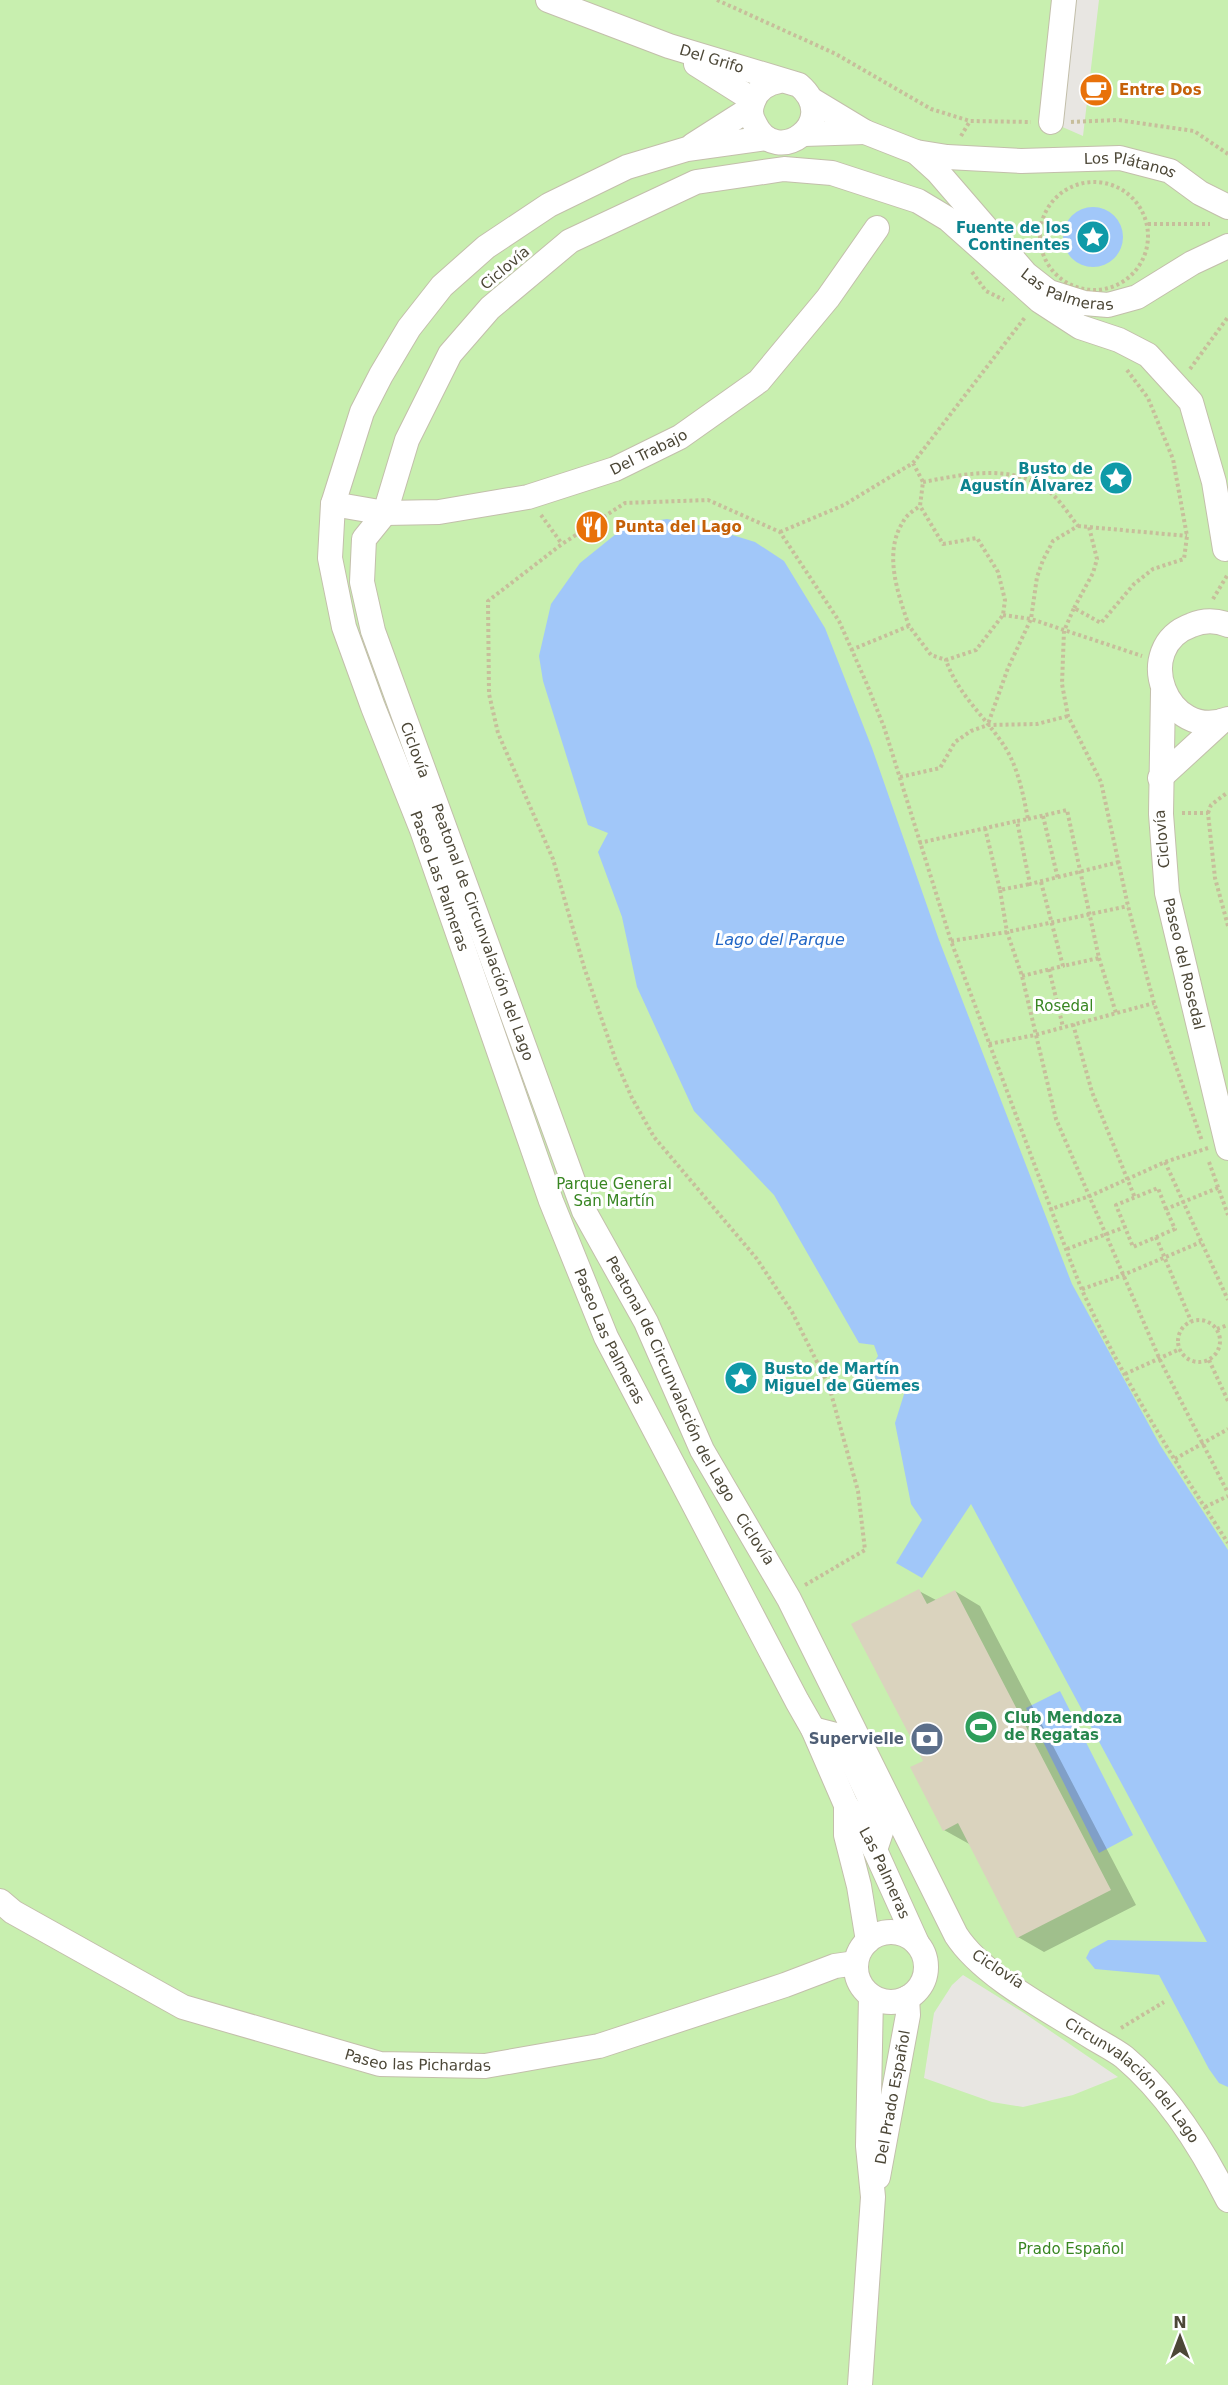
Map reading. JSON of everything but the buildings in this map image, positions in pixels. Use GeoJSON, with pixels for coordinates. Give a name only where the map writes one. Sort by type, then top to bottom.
{"type":"FeatureCollection","features":[{"type":"Feature","properties":{"kind":"street"},"geometry":{"type":"LineString","coordinates":[[548,0],[669,46]]}},
{"type":"Feature","properties":{"kind":"street"},"geometry":{"type":"LineString","coordinates":[[1051,122],[1064,0]]}},
{"type":"Feature","properties":{"kind":"street","name":"Del Grifo"},"geometry":{"type":"LineString","coordinates":[[669,46],[780,81]]}},
{"type":"Feature","properties":{"kind":"street","name":"Del Grifo"},"geometry":{"type":"LineString","coordinates":[[669,46],[752,104]]}},
{"type":"Feature","properties":{"kind":"street"},"geometry":{"type":"LineString","coordinates":[[774,82],[799,85],[812,100],[813,118],[804,134],[786,143],[766,138],[687,149],[752,104],[761,89],[774,82]]}},
{"type":"Feature","properties":{"kind":"street","name":"Las Palmeras"},"geometry":{"type":"LineString","coordinates":[[812,100],[865,132],[916,152],[947,157],[1021,161]]}},
{"type":"Feature","properties":{"kind":"street"},"geometry":{"type":"LineString","coordinates":[[752,104],[752,120],[757,130],[766,138]]}},
{"type":"Feature","properties":{"kind":"street","name":"Las Palmeras"},"geometry":{"type":"LineString","coordinates":[[804,134],[865,132]]}},
{"type":"Feature","properties":{"kind":"street","name":"Paseo Las Palmeras"},"geometry":{"type":"LineString","coordinates":[[687,149],[627,167],[549,205],[486,247],[442,286],[409,328],[366,403],[333,504],[330,558],[344,627],[422,830],[551,1201],[606,1337],[796,1701],[813,1729]]}},
{"type":"Feature","properties":{"kind":"street","name":"Las Palmeras"},"geometry":{"type":"LineString","coordinates":[[916,152],[937,171],[1026,274],[1049,292],[1084,303],[1108,304],[1137,297],[1192,263],[1228,246]]}},
{"type":"Feature","properties":{"kind":"street","name":"Los Plátanos"},"geometry":{"type":"LineString","coordinates":[[1021,161],[1120,158],[1170,171],[1200,193],[1222,216]]}},
{"type":"Feature","properties":{"kind":"street","name":"Peatonal de Circunvalación del Lago"},"geometry":{"type":"LineString","coordinates":[[1011,1986],[967,1952],[956,1935],[789,1599],[702,1450],[646,1322],[584,1211],[518,1032],[478,914],[373,631],[362,582],[363,539],[385,513],[407,440],[450,354],[490,308],[570,241],[696,182],[784,169],[842,176],[918,201],[948,219],[1040,302],[1080,327],[1119,340],[1148,355],[1174,384]]}},
{"type":"Feature","properties":{"kind":"street","name":"Del Trabajo"},"geometry":{"type":"LineString","coordinates":[[333,504],[385,513],[439,512],[528,497],[615,469],[680,437],[759,381],[828,298],[877,228]]}},
{"type":"Feature","properties":{"kind":"street"},"geometry":{"type":"LineString","coordinates":[[1174,384],[1191,402],[1214,482],[1225,549]]}},
{"type":"Feature","properties":{"kind":"street"},"geometry":{"type":"LineString","coordinates":[[1160,662],[1166,647],[1175,635],[1188,626],[1199,622],[1220,622],[1228,625]]}},
{"type":"Feature","properties":{"kind":"street","name":"Paseo del Rosedal"},"geometry":{"type":"LineString","coordinates":[[1160,662],[1163,692],[1161,814],[1167,893],[1219,1147]]}},
{"type":"Feature","properties":{"kind":"street"},"geometry":{"type":"LineString","coordinates":[[1163,692],[1182,714],[1194,720],[1208,722],[1225,720]]}},
{"type":"Feature","properties":{"kind":"street"},"geometry":{"type":"LineString","coordinates":[[1160,778],[1225,720]]}},
{"type":"Feature","properties":{"kind":"street"},"geometry":{"type":"LineString","coordinates":[[813,1729],[840,1736],[883,1826],[875,1850]]}},
{"type":"Feature","properties":{"kind":"street","name":"Las Palmeras"},"geometry":{"type":"LineString","coordinates":[[813,1729],[846,1805],[863,1828],[875,1850],[917,1943]]}},
{"type":"Feature","properties":{"kind":"street","name":"Las Palmeras"},"geometry":{"type":"LineString","coordinates":[[846,1805],[846,1835],[859,1886],[868,1941]]}},
{"type":"Feature","properties":{"kind":"street","name":"Paseo las Pichardas"},"geometry":{"type":"LineString","coordinates":[[0,1901],[12,1912],[183,2007],[380,2064],[485,2066],[599,2046],[785,1985],[835,1966],[856,1964]]}},
{"type":"Feature","properties":{"kind":"street"},"geometry":{"type":"LineString","coordinates":[[887,1932],[898,1933],[917,1943],[923,1952],[926,1973],[916,1992],[907,1998],[889,2002],[871,1995],[862,1987],[857,1976],[856,1964],[860,1951],[868,1941],[887,1932]]}},
{"type":"Feature","properties":{"kind":"street","name":"Circunvalación del Lago"},"geometry":{"type":"LineString","coordinates":[[1011,1986],[1123,2057],[1157,2091],[1205,2155],[1228,2200]]}},
{"type":"Feature","properties":{"kind":"street","name":"Del Prado Español"},"geometry":{"type":"LineString","coordinates":[[860,2385],[873,2197],[868,2146],[871,1995]]}},
{"type":"Feature","properties":{"kind":"street","name":"Del Prado Español"},"geometry":{"type":"LineString","coordinates":[[873,2197],[884,2152],[908,2015],[907,1998]]}},
{"type":"Feature","properties":{"kind":"path"},"geometry":{"type":"LineString","coordinates":[[717,0],[836,54],[932,109],[970,121],[1118,120],[1194,131],[1228,154]]}},
{"type":"Feature","properties":{"kind":"path"},"geometry":{"type":"LineString","coordinates":[[1097,182],[1114,186],[1130,195],[1148,224],[1148,246],[1141,263],[1129,278],[1113,287],[1094,290],[1076,287],[1060,278],[1048,265],[1041,250],[1040,233],[1043,216],[1052,202],[1065,191],[1080,184],[1097,182]]}},
{"type":"Feature","properties":{"kind":"path"},"geometry":{"type":"LineString","coordinates":[[1148,224],[1222,216]]}},
{"type":"Feature","properties":{"kind":"path"},"geometry":{"type":"LineString","coordinates":[[965,264],[986,291],[1007,302]]}},
{"type":"Feature","properties":{"kind":"path"},"geometry":{"type":"LineString","coordinates":[[780,532],[844,505],[913,464],[1029,312]]}},
{"type":"Feature","properties":{"kind":"path"},"geometry":{"type":"LineString","coordinates":[[1174,384],[1186,373],[1228,316]]}},
{"type":"Feature","properties":{"kind":"path"},"geometry":{"type":"LineString","coordinates":[[1074,608],[1101,623],[1134,584],[1153,569],[1184,559],[1187,536],[1173,459],[1148,398],[1122,363]]}},
{"type":"Feature","properties":{"kind":"path"},"geometry":{"type":"LineString","coordinates":[[913,464],[923,482],[920,506],[943,544],[977,538],[998,572],[1005,600],[1003,615],[976,650],[946,660],[932,656],[909,626],[898,593],[894,562],[895,539],[903,520],[920,506]]}},
{"type":"Feature","properties":{"kind":"path"},"geometry":{"type":"LineString","coordinates":[[923,482],[970,474],[1012,474],[1035,483],[1052,494],[1078,526]]}},
{"type":"Feature","properties":{"kind":"path"},"geometry":{"type":"LineString","coordinates":[[528,497],[562,544]]}},
{"type":"Feature","properties":{"kind":"path"},"geometry":{"type":"LineString","coordinates":[[789,1599],[794,1592],[865,1550],[858,1491],[829,1386],[792,1312],[757,1259],[654,1137],[632,1098],[616,1061],[584,967],[552,859],[498,733],[489,694],[488,602],[562,544],[625,503],[708,500],[780,532],[839,621],[884,727],[951,941],[1082,1289],[1125,1374],[1174,1459],[1228,1543]]}},
{"type":"Feature","properties":{"kind":"path"},"geometry":{"type":"LineString","coordinates":[[988,725],[1008,668],[1031,619],[1037,577],[1053,542],[1078,526],[1187,536]]}},
{"type":"Feature","properties":{"kind":"path"},"geometry":{"type":"LineString","coordinates":[[1089,527],[1097,559],[1093,573],[1064,631],[1062,684],[1068,716],[1101,782],[1128,906],[1154,1003],[1219,1147],[1220,1188],[1228,1215]]}},
{"type":"Feature","properties":{"kind":"path"},"geometry":{"type":"LineString","coordinates":[[1199,622],[1228,574]]}},
{"type":"Feature","properties":{"kind":"path"},"geometry":{"type":"LineString","coordinates":[[1003,615],[1031,619],[1160,662]]}},
{"type":"Feature","properties":{"kind":"path"},"geometry":{"type":"LineString","coordinates":[[851,650],[909,626]]}},
{"type":"Feature","properties":{"kind":"path"},"geometry":{"type":"LineString","coordinates":[[946,660],[950,674],[1005,746],[1019,778],[1028,819]]}},
{"type":"Feature","properties":{"kind":"path"},"geometry":{"type":"LineString","coordinates":[[900,777],[940,768],[955,742],[971,731],[988,725],[1037,724],[1068,716]]}},
{"type":"Feature","properties":{"kind":"path"},"geometry":{"type":"LineString","coordinates":[[1228,792],[1211,805],[1208,813],[1215,878],[1228,926]]}},
{"type":"Feature","properties":{"kind":"path"},"geometry":{"type":"LineString","coordinates":[[919,843],[1067,810],[1099,958],[1116,1013]]}},
{"type":"Feature","properties":{"kind":"path"},"geometry":{"type":"LineString","coordinates":[[1161,814],[1208,813]]}},
{"type":"Feature","properties":{"kind":"path"},"geometry":{"type":"LineString","coordinates":[[1042,816],[1058,879]]}},
{"type":"Feature","properties":{"kind":"path"},"geometry":{"type":"LineString","coordinates":[[1017,821],[1030,884]]}},
{"type":"Feature","properties":{"kind":"path"},"geometry":{"type":"LineString","coordinates":[[985,828],[1000,890],[1007,932],[1022,976],[1056,1119],[1160,1360],[1228,1495],[1204,1507]]}},
{"type":"Feature","properties":{"kind":"path"},"geometry":{"type":"LineString","coordinates":[[1000,890],[1058,879],[1119,862]]}},
{"type":"Feature","properties":{"kind":"path"},"geometry":{"type":"LineString","coordinates":[[1041,882],[1063,966]]}},
{"type":"Feature","properties":{"kind":"path"},"geometry":{"type":"LineString","coordinates":[[951,941],[1007,932],[1128,906]]}},
{"type":"Feature","properties":{"kind":"path"},"geometry":{"type":"LineString","coordinates":[[1022,976],[1099,958]]}},
{"type":"Feature","properties":{"kind":"path"},"geometry":{"type":"LineString","coordinates":[[1049,969],[1063,1027]]}},
{"type":"Feature","properties":{"kind":"path"},"geometry":{"type":"LineString","coordinates":[[989,1044],[1035,1035],[1154,1003]]}},
{"type":"Feature","properties":{"kind":"path"},"geometry":{"type":"LineString","coordinates":[[1073,1024],[1092,1092],[1135,1198]]}},
{"type":"Feature","properties":{"kind":"path"},"geometry":{"type":"LineString","coordinates":[[1051,1209],[1090,1196],[1165,1162],[1219,1147]]}},
{"type":"Feature","properties":{"kind":"path"},"geometry":{"type":"LineString","coordinates":[[1165,1162],[1228,1300]]}},
{"type":"Feature","properties":{"kind":"path"},"geometry":{"type":"LineString","coordinates":[[1158,1188],[1166,1209],[1175,1229],[1133,1247],[1116,1205],[1158,1188]]}},
{"type":"Feature","properties":{"kind":"path"},"geometry":{"type":"LineString","coordinates":[[1166,1209],[1220,1188]]}},
{"type":"Feature","properties":{"kind":"path"},"geometry":{"type":"LineString","coordinates":[[1067,1249],[1125,1227]]}},
{"type":"Feature","properties":{"kind":"path"},"geometry":{"type":"LineString","coordinates":[[1156,1237],[1191,1321]]}},
{"type":"Feature","properties":{"kind":"path"},"geometry":{"type":"LineString","coordinates":[[1082,1289],[1123,1275],[1201,1242]]}},
{"type":"Feature","properties":{"kind":"path"},"geometry":{"type":"LineString","coordinates":[[1191,1321],[1205,1321],[1217,1329],[1219,1350],[1209,1360],[1195,1361],[1183,1355],[1179,1336],[1185,1325],[1191,1321]]}},
{"type":"Feature","properties":{"kind":"path"},"geometry":{"type":"LineString","coordinates":[[1217,1329],[1228,1325]]}},
{"type":"Feature","properties":{"kind":"path"},"geometry":{"type":"LineString","coordinates":[[1125,1374],[1180,1349]]}},
{"type":"Feature","properties":{"kind":"path"},"geometry":{"type":"LineString","coordinates":[[1209,1360],[1228,1401]]}},
{"type":"Feature","properties":{"kind":"path"},"geometry":{"type":"LineString","coordinates":[[1174,1459],[1228,1429]]}},
{"type":"Feature","properties":{"kind":"path"},"geometry":{"type":"LineString","coordinates":[[1116,2031],[1164,2002]]}},
{"type":"Feature","properties":{"kind":"green space","name":"Parque General San Martín"},"geometry":{"type":"Polygon","coordinates":[[[0,0],[1228,0],[1228,2385],[0,2385],[0,0]]]}},
{"type":"Feature","properties":{"kind":"shaded area"},"geometry":{"type":"Polygon","coordinates":[[[1064,0],[1099,0],[1083,136],[1051,122],[1064,0]]]}},
{"type":"Feature","properties":{"kind":"shaded area"},"geometry":{"type":"Polygon","coordinates":[[[963,1975],[1118,2077],[1073,2095],[1023,2107],[992,2102],[924,2078],[934,2013],[952,1985],[963,1975]]]}},
{"type":"Feature","properties":{"kind":"water"},"geometry":{"type":"Polygon","coordinates":[[[1087,207],[1099,207],[1110,212],[1118,220],[1123,237],[1121,249],[1110,262],[1099,267],[1087,267],[1076,262],[1068,254],[1063,243],[1063,231],[1068,220],[1076,212],[1087,207]]]}},
{"type":"Feature","properties":{"kind":"water","name":"Lago del Parque"},"geometry":{"type":"Polygon","coordinates":[[[667,519],[703,526],[755,542],[784,561],[825,628],[872,748],[939,940],[1072,1284],[1160,1445],[1228,1550],[1228,2087],[1219,2083],[1209,2069],[1159,1975],[1095,1969],[1086,1958],[1090,1950],[1108,1940],[1207,1942],[971,1504],[922,1578],[896,1563],[922,1520],[911,1504],[895,1423],[905,1391],[876,1379],[871,1367],[878,1356],[874,1345],[859,1343],[774,1195],[694,1111],[637,987],[622,917],[598,852],[608,833],[588,825],[543,681],[539,656],[551,604],[580,563],[627,525],[667,519]]]}},
{"type":"Feature","properties":{"kind":"water"},"geometry":{"type":"Polygon","coordinates":[[[1060,1691],[1133,1835],[1099,1853],[1026,1708],[1060,1691]]]}},
{"type":"Feature","properties":{"kind":"place","name":"Entre Dos"},"geometry":{"type":"Point","coordinates":[1096,90]}},
{"type":"Feature","properties":{"kind":"place","name":"Fuente de los Continentes"},"geometry":{"type":"Point","coordinates":[1093,237]}},
{"type":"Feature","properties":{"kind":"place","name":"Busto de Agustín Álvarez"},"geometry":{"type":"Point","coordinates":[1116,478]}},
{"type":"Feature","properties":{"kind":"place","name":"Punta del Lago"},"geometry":{"type":"Point","coordinates":[592,527]}},
{"type":"Feature","properties":{"kind":"place","name":"Busto de Martín Miguel de Güemes"},"geometry":{"type":"Point","coordinates":[741,1378]}},
{"type":"Feature","properties":{"kind":"place","name":"Club Mendoza de Regatas"},"geometry":{"type":"Point","coordinates":[981,1727]}},
{"type":"Feature","properties":{"kind":"place","name":"Supervielle"},"geometry":{"type":"Point","coordinates":[927,1739]}},
{"type":"Feature","properties":{"kind":"park label","name":"Rosedal"},"geometry":{"type":"Point","coordinates":[1064,1006]}},
{"type":"Feature","properties":{"kind":"park label","name":"Prado Español"},"geometry":{"type":"Point","coordinates":[1071,2249]}}]}
